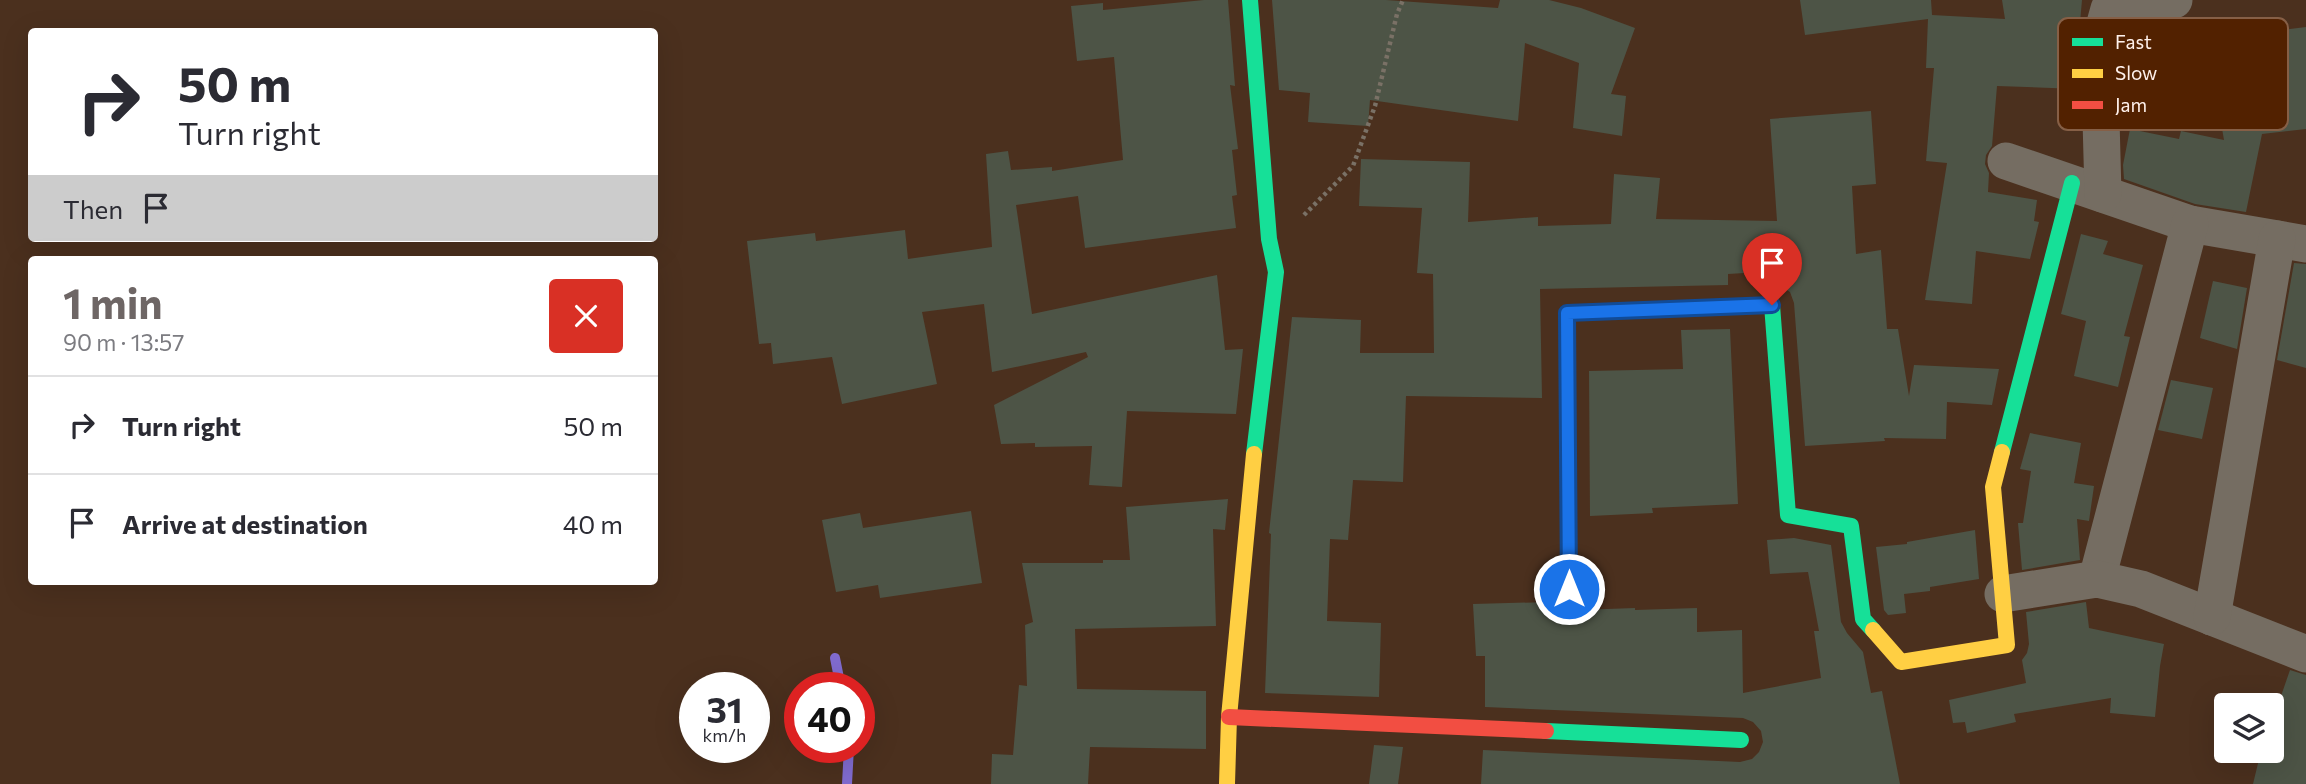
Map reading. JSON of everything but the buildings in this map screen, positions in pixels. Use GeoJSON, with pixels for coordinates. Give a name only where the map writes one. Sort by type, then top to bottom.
{"type":"FeatureCollection","features":[{"type":"Feature","properties":{"kind":"street"},"geometry":{"type":"LineString","coordinates":[[1227,784],[1229,717],[1262,374],[1276,272],[1269,239],[1250,0]]}},
{"type":"Feature","properties":{"kind":"street"},"geometry":{"type":"LineString","coordinates":[[2106,18],[2109,9],[2174,0]]}},
{"type":"Feature","properties":{"kind":"street"},"geometry":{"type":"LineString","coordinates":[[1569,589],[1567,313],[1772,305],[1788,515],[1851,526],[1863,619],[1901,662],[2007,645],[1993,487],[2088,188],[2092,130]]}},
{"type":"Feature","properties":{"kind":"street"},"geometry":{"type":"LineString","coordinates":[[2006,161],[2190,224],[2291,241],[2212,617]]}},
{"type":"Feature","properties":{"kind":"street"},"geometry":{"type":"LineString","coordinates":[[2097,579],[2190,224]]}},
{"type":"Feature","properties":{"kind":"street"},"geometry":{"type":"LineString","coordinates":[[2003,594],[2097,579],[2141,589],[2306,654]]}},
{"type":"Feature","properties":{"kind":"street"},"geometry":{"type":"LineString","coordinates":[[1229,717],[1741,740]]}},
{"type":"Feature","properties":{"kind":"path"},"geometry":{"type":"LineString","coordinates":[[1269,239],[1289,230],[1353,166],[1375,107],[1397,14],[1403,0]]}},
{"type":"Feature","properties":{"kind":"waterway"},"geometry":{"type":"LineString","coordinates":[[835,658],[838,672]]}},
{"type":"Feature","properties":{"kind":"waterway"},"geometry":{"type":"LineString","coordinates":[[847,784],[848,763]]}},
{"type":"Feature","properties":{"kind":"traffic: fast"},"geometry":{"type":"LineString","coordinates":[[1250,0],[1269,239],[1276,272],[1254,454]]}},
{"type":"Feature","properties":{"kind":"traffic: fast"},"geometry":{"type":"LineString","coordinates":[[2002,452],[2072,183]]}},
{"type":"Feature","properties":{"kind":"traffic: fast"},"geometry":{"type":"LineString","coordinates":[[1594,312],[1772,305],[1788,515],[1851,526],[1863,619],[1873,630]]}},
{"type":"Feature","properties":{"kind":"traffic: fast"},"geometry":{"type":"LineString","coordinates":[[1546,731],[1741,740]]}},
{"type":"Feature","properties":{"kind":"traffic: slow"},"geometry":{"type":"LineString","coordinates":[[1873,630],[1901,662],[2007,645],[1993,487],[2002,452]]}},
{"type":"Feature","properties":{"kind":"traffic: slow"},"geometry":{"type":"LineString","coordinates":[[1227,784],[1229,717],[1254,454]]}},
{"type":"Feature","properties":{"kind":"traffic: jam"},"geometry":{"type":"LineString","coordinates":[[1569,589],[1567,313],[1594,312]]}},
{"type":"Feature","properties":{"kind":"traffic: jam"},"geometry":{"type":"LineString","coordinates":[[1229,717],[1546,731]]}},
{"type":"Feature","properties":{"kind":"route"},"geometry":{"type":"LineString","coordinates":[[1569,589],[1567,313],[1772,305]]}}]}
